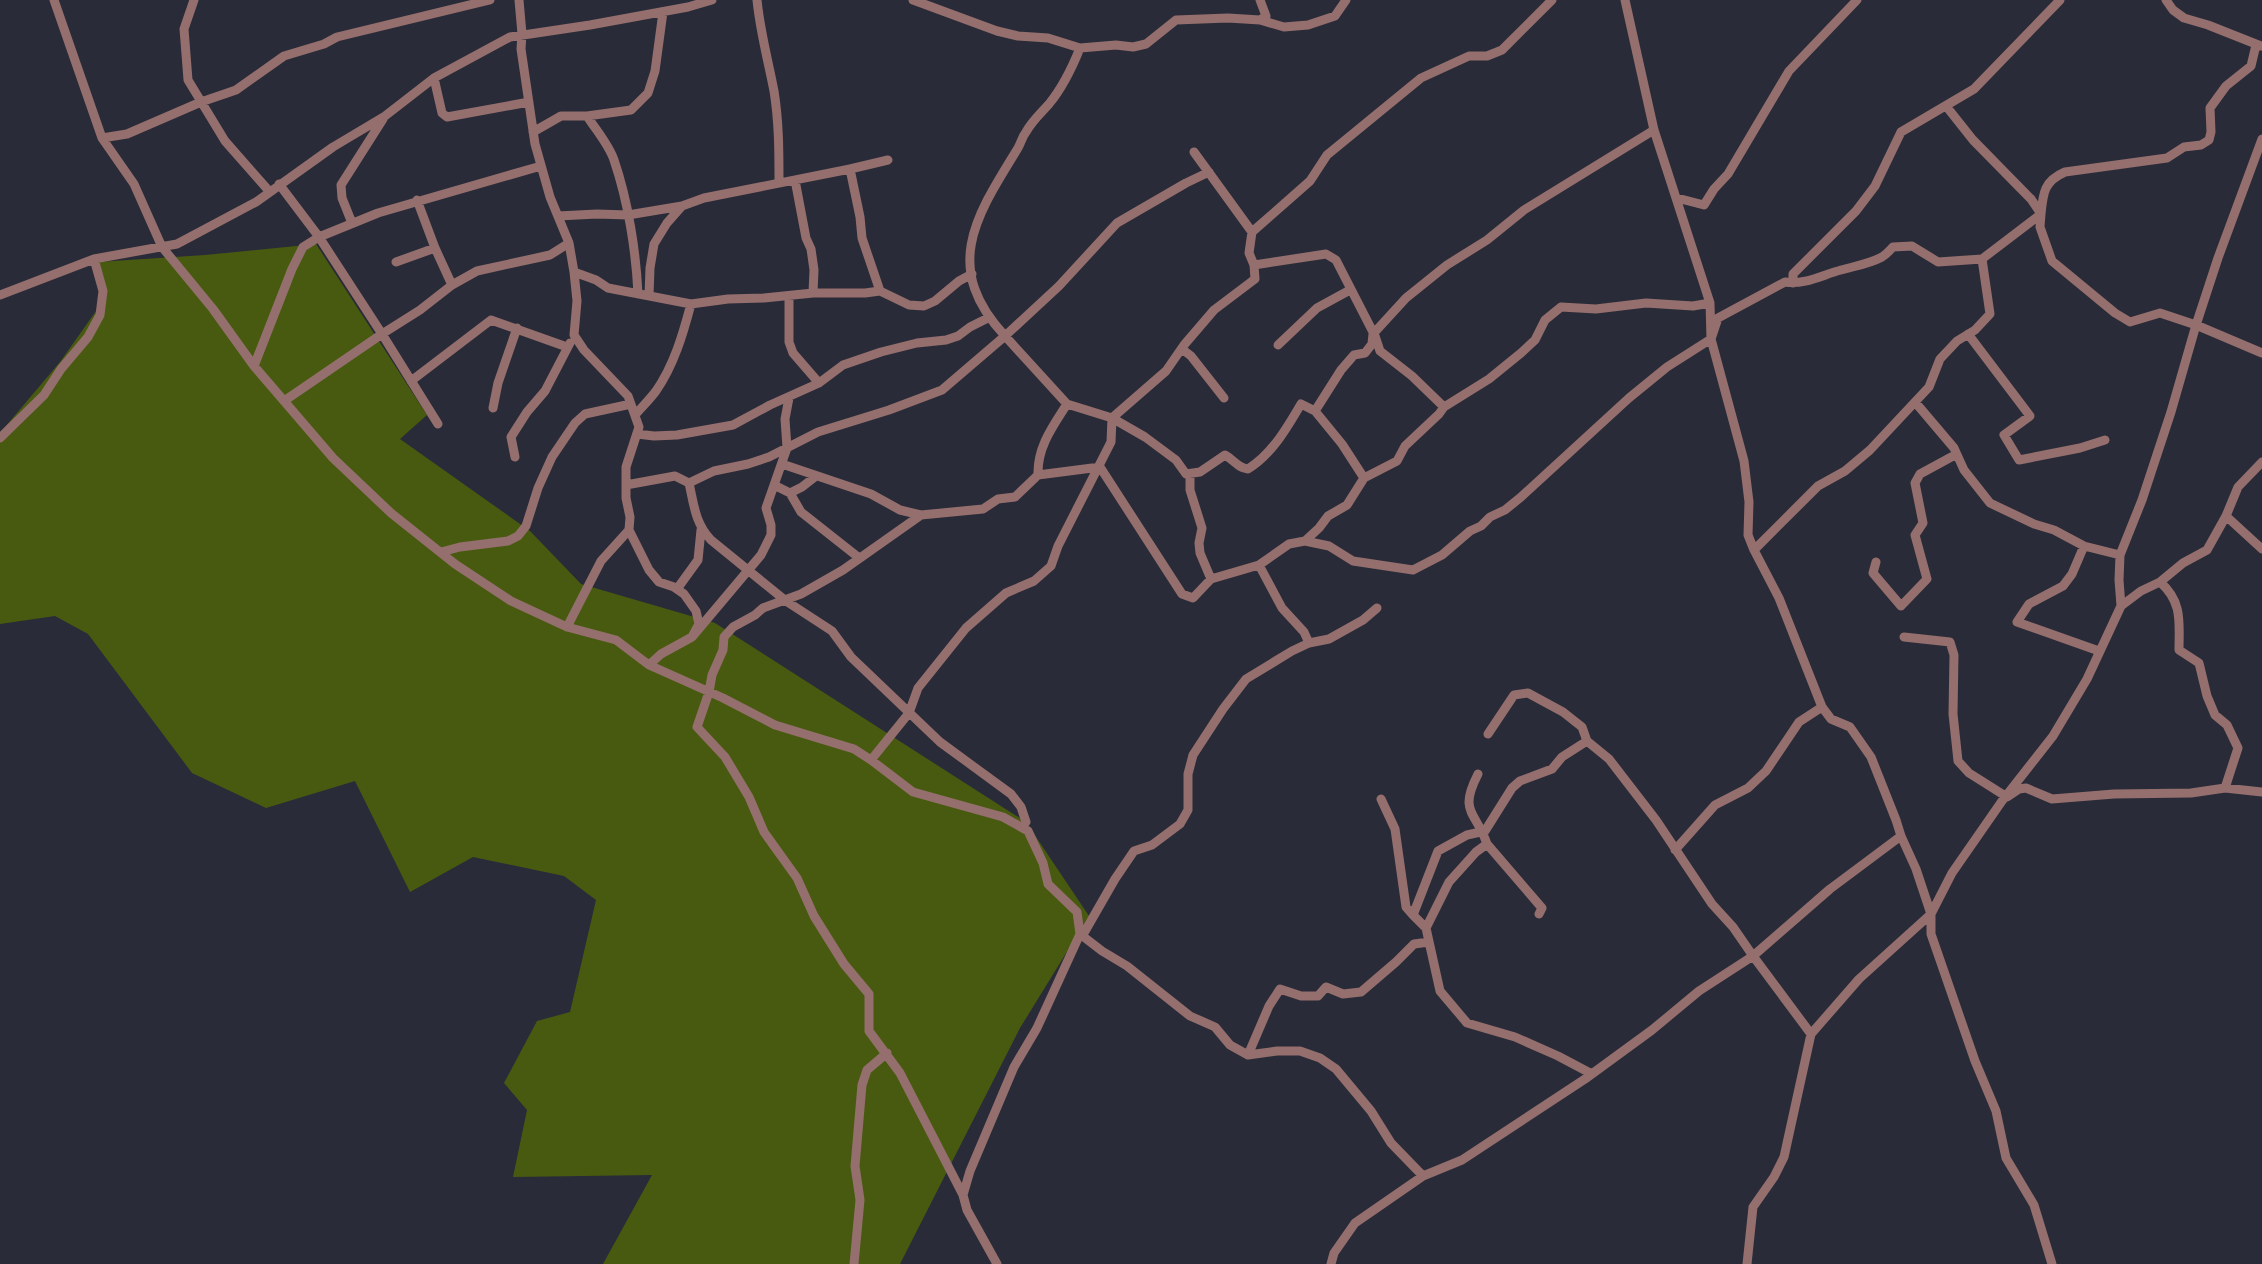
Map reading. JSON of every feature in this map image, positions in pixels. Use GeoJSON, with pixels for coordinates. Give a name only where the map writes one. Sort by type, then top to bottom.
{"type":"FeatureCollection","features":[{"type":"Feature","properties":{"kind":"street"},"geometry":{"type":"LineString","coordinates":[[54,0],[102,138],[134,184],[162,247],[213,309],[254,366],[333,458],[391,513],[441,552],[511,601],[567,627],[616,640],[649,665],[710,692],[774,725],[854,749],[913,792],[1003,817],[1028,831],[1043,863],[1048,884],[1077,912],[1080,934],[1037,1028],[1014,1067],[970,1171],[963,1195]]}},
{"type":"Feature","properties":{"kind":"street"},"geometry":{"type":"LineString","coordinates":[[194,0],[184,30],[188,80],[225,141],[269,191]]}},
{"type":"Feature","properties":{"kind":"street"},"geometry":{"type":"LineString","coordinates":[[102,138],[127,134],[201,102],[236,90],[284,56],[324,44],[338,37],[490,0]]}},
{"type":"Feature","properties":{"kind":"street"},"geometry":{"type":"LineString","coordinates":[[515,457],[511,437],[527,412],[545,391],[574,335],[577,301],[570,243],[550,197],[533,132],[521,49],[519,0]]}},
{"type":"Feature","properties":{"kind":"street"},"geometry":{"type":"LineString","coordinates":[[0,294],[94,259],[177,244],[256,202],[333,147],[385,116],[434,78],[510,37],[663,12],[712,0]]}},
{"type":"Feature","properties":{"kind":"street"},"geometry":{"type":"LineString","coordinates":[[758,0],[760,27],[774,91],[779,140],[779,183]]}},
{"type":"Feature","properties":{"kind":"street"},"geometry":{"type":"LineString","coordinates":[[913,0],[997,31],[1018,36],[1048,38],[1080,48],[1116,45],[1133,47],[1146,44],[1176,20],[1228,18],[1260,20],[1284,27],[1308,26],[1335,16],[1346,0]]}},
{"type":"Feature","properties":{"kind":"street"},"geometry":{"type":"LineString","coordinates":[[1260,0],[1266,16],[1260,20]]}},
{"type":"Feature","properties":{"kind":"street"},"geometry":{"type":"LineString","coordinates":[[1251,232],[1310,181],[1327,154],[1421,78],[1469,56],[1486,56],[1502,50],[1552,0]]}},
{"type":"Feature","properties":{"kind":"street"},"geometry":{"type":"LineString","coordinates":[[1625,0],[1654,130],[1710,303],[1712,339],[1744,461],[1749,502],[1748,535],[1779,598],[1822,706],[1831,719],[1850,727],[1871,757],[1901,836],[1916,868],[1931,914],[1931,934],[1975,1061],[1996,1111],[2006,1158],[2034,1205],[2052,1264]]}},
{"type":"Feature","properties":{"kind":"street"},"geometry":{"type":"LineString","coordinates":[[1677,198],[1704,205],[1714,189],[1728,174],[1789,71],[1857,0]]}},
{"type":"Feature","properties":{"kind":"street"},"geometry":{"type":"LineString","coordinates":[[1793,284],[1793,274],[1856,211],[1875,186],[1901,132],[1974,88],[2060,0]]}},
{"type":"Feature","properties":{"kind":"street"},"geometry":{"type":"LineString","coordinates":[[2166,0],[2173,10],[2184,18],[2208,25],[2259,46],[2251,66],[2226,86],[2210,108],[2209,140],[2201,145],[2184,147],[2167,158],[2059,174],[2043,192],[2040,227],[2052,261],[2115,313],[2130,322],[2160,313],[2262,352]]}},
{"type":"Feature","properties":{"kind":"street"},"geometry":{"type":"LineString","coordinates":[[533,132],[561,116],[587,116],[631,110],[648,93],[654,71],[663,12]]}},
{"type":"Feature","properties":{"kind":"street"},"geometry":{"type":"LineString","coordinates":[[1080,48],[1068,77],[1050,104],[1024,133],[979,216],[970,244],[972,274],[979,301],[988,318],[1067,404],[1112,418],[1145,437],[1176,460],[1186,474],[1200,472],[1225,455],[1241,468],[1248,470],[1262,461],[1301,404],[1315,411],[1342,444],[1364,478]]}},
{"type":"Feature","properties":{"kind":"street"},"geometry":{"type":"LineString","coordinates":[[434,78],[442,113],[447,117],[529,102]]}},
{"type":"Feature","properties":{"kind":"street"},"geometry":{"type":"LineString","coordinates":[[1946,106],[1973,140],[2031,199],[2041,214]]}},
{"type":"Feature","properties":{"kind":"street"},"geometry":{"type":"LineString","coordinates":[[351,223],[342,198],[341,185],[385,116]]}},
{"type":"Feature","properties":{"kind":"street"},"geometry":{"type":"LineString","coordinates":[[587,116],[614,158],[628,215],[639,294]]}},
{"type":"Feature","properties":{"kind":"street"},"geometry":{"type":"LineString","coordinates":[[1315,411],[1341,370],[1354,355],[1365,353],[1372,344],[1373,334],[1406,298],[1447,265],[1487,240],[1524,210],[1654,130]]}},
{"type":"Feature","properties":{"kind":"street"},"geometry":{"type":"LineString","coordinates":[[2121,606],[2120,555],[2142,500],[2196,325],[2262,140]]}},
{"type":"Feature","properties":{"kind":"street"},"geometry":{"type":"LineString","coordinates":[[872,760],[909,713],[918,688],[966,628],[1006,593],[1034,581],[1051,566],[1058,546],[1111,442],[1112,418],[1166,371],[1214,310],[1255,279],[1254,265],[1249,253],[1251,232],[1194,152]]}},
{"type":"Feature","properties":{"kind":"street"},"geometry":{"type":"LineString","coordinates":[[558,216],[628,215],[682,206],[704,198],[888,160]]}},
{"type":"Feature","properties":{"kind":"street"},"geometry":{"type":"LineString","coordinates":[[254,366],[303,247],[351,223],[417,200],[541,166]]}},
{"type":"Feature","properties":{"kind":"street"},"geometry":{"type":"LineString","coordinates":[[850,169],[862,238],[880,291]]}},
{"type":"Feature","properties":{"kind":"street"},"geometry":{"type":"LineString","coordinates":[[689,483],[714,471],[748,464],[818,432],[942,390],[1059,286],[1117,223],[1167,193],[1209,172]]}},
{"type":"Feature","properties":{"kind":"street"},"geometry":{"type":"LineString","coordinates":[[795,180],[806,238],[811,249],[814,270],[813,293]]}},
{"type":"Feature","properties":{"kind":"street"},"geometry":{"type":"LineString","coordinates":[[279,184],[319,237],[438,424]]}},
{"type":"Feature","properties":{"kind":"street"},"geometry":{"type":"LineString","coordinates":[[417,200],[452,285]]}},
{"type":"Feature","properties":{"kind":"street"},"geometry":{"type":"LineString","coordinates":[[649,296],[654,244],[667,223],[682,206]]}},
{"type":"Feature","properties":{"kind":"street"},"geometry":{"type":"LineString","coordinates":[[1100,467],[1182,594],[1192,598],[1211,579],[1258,566],[1289,544],[1305,541],[1329,546],[1353,561],[1373,562],[1413,570],[1456,544],[1490,517],[1505,510],[1629,398],[1667,367],[1712,339],[1718,318],[1785,282],[1793,284],[1866,264],[1885,255],[1893,247],[1912,246],[1938,262],[1982,259],[2041,214]]}},
{"type":"Feature","properties":{"kind":"street"},"geometry":{"type":"LineString","coordinates":[[284,401],[382,333],[420,310],[452,285],[477,271],[550,255],[570,243]]}},
{"type":"Feature","properties":{"kind":"street"},"geometry":{"type":"LineString","coordinates":[[396,262],[435,248]]}},
{"type":"Feature","properties":{"kind":"street"},"geometry":{"type":"LineString","coordinates":[[1254,265],[1326,254],[1336,260],[1380,351],[1412,376],[1444,407]]}},
{"type":"Feature","properties":{"kind":"street"},"geometry":{"type":"LineString","coordinates":[[0,438],[44,395],[61,369],[88,337],[100,315],[103,291],[94,259]]}},
{"type":"Feature","properties":{"kind":"street"},"geometry":{"type":"LineString","coordinates":[[1754,550],[1818,486],[1845,471],[1870,450],[1929,387],[1940,359],[1957,340],[1975,330],[1990,314],[1982,259]]}},
{"type":"Feature","properties":{"kind":"street"},"geometry":{"type":"LineString","coordinates":[[574,272],[596,280],[608,288],[691,304],[813,293],[880,291],[909,305],[924,306],[972,274]]}},
{"type":"Feature","properties":{"kind":"street"},"geometry":{"type":"LineString","coordinates":[[1278,345],[1317,308],[1350,290]]}},
{"type":"Feature","properties":{"kind":"street"},"geometry":{"type":"LineString","coordinates":[[789,296],[789,342],[793,353],[819,383]]}},
{"type":"Feature","properties":{"kind":"street"},"geometry":{"type":"LineString","coordinates":[[1305,541],[1328,516],[1347,505],[1364,478],[1397,462],[1405,446],[1444,407],[1489,378],[1521,353],[1535,340],[1545,320],[1561,307],[1596,309],[1646,303],[1693,306],[1710,303]]}},
{"type":"Feature","properties":{"kind":"street"},"geometry":{"type":"LineString","coordinates":[[635,416],[656,391],[670,366],[681,340],[691,304]]}},
{"type":"Feature","properties":{"kind":"street"},"geometry":{"type":"LineString","coordinates":[[637,434],[677,435],[733,425],[819,383],[843,365],[880,352],[917,343],[946,340],[958,336],[988,318]]}},
{"type":"Feature","properties":{"kind":"street"},"geometry":{"type":"LineString","coordinates":[[411,381],[491,320],[567,347]]}},
{"type":"Feature","properties":{"kind":"street"},"geometry":{"type":"LineString","coordinates":[[493,408],[498,383],[518,328]]}},
{"type":"Feature","properties":{"kind":"street"},"geometry":{"type":"LineString","coordinates":[[1968,334],[2030,416],[2004,435],[2019,460],[2080,448],[2105,440]]}},
{"type":"Feature","properties":{"kind":"street"},"geometry":{"type":"LineString","coordinates":[[567,627],[601,561],[628,530],[630,517],[626,467],[639,427],[628,396],[584,350],[574,335]]}},
{"type":"Feature","properties":{"kind":"street"},"geometry":{"type":"LineString","coordinates":[[1182,348],[1224,398]]}},
{"type":"Feature","properties":{"kind":"street"},"geometry":{"type":"LineString","coordinates":[[649,665],[661,654],[692,637],[761,555],[771,535],[771,525],[766,508],[787,448],[785,419],[789,398]]}},
{"type":"Feature","properties":{"kind":"street"},"geometry":{"type":"LineString","coordinates":[[1915,402],[1954,448],[1955,455],[1964,470],[1990,502],[2084,546],[2120,555]]}},
{"type":"Feature","properties":{"kind":"street"},"geometry":{"type":"LineString","coordinates":[[441,552],[460,547],[508,542],[518,536],[526,526],[538,488],[552,457],[575,423],[585,414],[631,404]]}},
{"type":"Feature","properties":{"kind":"street"},"geometry":{"type":"LineString","coordinates":[[1038,475],[1040,457],[1049,431],[1067,404]]}},
{"type":"Feature","properties":{"kind":"street"},"geometry":{"type":"LineString","coordinates":[[1876,562],[1873,573],[1900,606],[1927,579],[1915,535],[1923,523],[1915,483],[1920,474],[1955,455]]}},
{"type":"Feature","properties":{"kind":"street"},"geometry":{"type":"LineString","coordinates":[[1747,1264],[1753,1207],[1774,1177],[1784,1157],[1811,1034],[1859,979],[1931,914],[1952,873],[2053,736],[2087,679],[2121,606],[2141,591],[2160,582],[2183,563],[2207,550],[2226,516],[2238,487],[2262,462]]}},
{"type":"Feature","properties":{"kind":"street"},"geometry":{"type":"LineString","coordinates":[[783,464],[871,495],[900,510],[921,515],[983,509],[998,499],[1015,497],[1038,475],[1100,467]]}},
{"type":"Feature","properties":{"kind":"street"},"geometry":{"type":"LineString","coordinates":[[1190,474],[1190,490],[1202,528],[1200,553],[1211,579]]}},
{"type":"Feature","properties":{"kind":"street"},"geometry":{"type":"LineString","coordinates":[[626,485],[642,484],[675,476],[689,483]]}},
{"type":"Feature","properties":{"kind":"street"},"geometry":{"type":"LineString","coordinates":[[790,493],[816,476]]}},
{"type":"Feature","properties":{"kind":"street"},"geometry":{"type":"LineString","coordinates":[[677,589],[698,560],[701,530],[695,514],[689,483]]}},
{"type":"Feature","properties":{"kind":"street"},"geometry":{"type":"LineString","coordinates":[[774,485],[790,493],[801,512],[858,557]]}},
{"type":"Feature","properties":{"kind":"street"},"geometry":{"type":"LineString","coordinates":[[921,515],[858,557],[843,570],[801,594],[763,608],[733,627],[724,637],[723,650],[712,675],[710,692],[697,727],[725,757],[749,797],[764,832],[797,878],[814,916],[844,964],[869,994],[870,1031],[887,1053],[911,1093],[963,1195],[967,1210],[997,1264]]}},
{"type":"Feature","properties":{"kind":"street"},"geometry":{"type":"LineString","coordinates":[[2226,516],[2262,549]]}},
{"type":"Feature","properties":{"kind":"street"},"geometry":{"type":"LineString","coordinates":[[628,530],[659,582],[684,594],[696,611],[699,624],[692,637]]}},
{"type":"Feature","properties":{"kind":"street"},"geometry":{"type":"LineString","coordinates":[[701,530],[786,601],[832,631],[851,657],[940,742],[1011,794],[1021,807],[1026,822]]}},
{"type":"Feature","properties":{"kind":"street"},"geometry":{"type":"LineString","coordinates":[[2084,546],[2072,574],[2063,586],[2029,604],[2017,622],[2099,651]]}},
{"type":"Feature","properties":{"kind":"street"},"geometry":{"type":"LineString","coordinates":[[1258,566],[1282,608],[1304,632],[1309,643]]}},
{"type":"Feature","properties":{"kind":"street"},"geometry":{"type":"LineString","coordinates":[[2160,582],[2171,592],[2180,614],[2179,650],[2199,663],[2207,696],[2215,715],[2227,725],[2238,748],[2225,788]]}},
{"type":"Feature","properties":{"kind":"street"},"geometry":{"type":"LineString","coordinates":[[1080,934],[1084,933],[1134,851],[1152,845],[1180,824],[1188,810],[1188,774],[1193,755],[1222,709],[1246,679],[1292,651],[1309,643],[1329,639],[1363,620],[1377,608]]}},
{"type":"Feature","properties":{"kind":"street"},"geometry":{"type":"LineString","coordinates":[[1904,637],[1950,642],[1954,655],[1953,714],[1958,761],[1969,773],[2007,797]]}},
{"type":"Feature","properties":{"kind":"street"},"geometry":{"type":"LineString","coordinates":[[1488,734],[1514,695],[1528,693],[1563,712],[1582,728],[1587,741],[1609,759],[1656,820],[1712,904],[1733,927],[1811,1034]]}},
{"type":"Feature","properties":{"kind":"street"},"geometry":{"type":"LineString","coordinates":[[1675,850],[1715,805],[1748,788],[1766,771],[1799,722],[1822,706]]}},
{"type":"Feature","properties":{"kind":"street"},"geometry":{"type":"LineString","coordinates":[[1413,915],[1438,852],[1467,835],[1483,832],[1512,788],[1520,781],[1552,769],[1562,757],[1587,741]]}},
{"type":"Feature","properties":{"kind":"street"},"geometry":{"type":"LineString","coordinates":[[1478,774],[1468,801],[1470,813],[1483,832],[1487,844],[1542,908],[1539,914]]}},
{"type":"Feature","properties":{"kind":"street"},"geometry":{"type":"LineString","coordinates":[[2007,797],[2019,789],[2026,788],[2052,799],[2114,794],[2191,793],[2225,788],[2262,792]]}},
{"type":"Feature","properties":{"kind":"street"},"geometry":{"type":"LineString","coordinates":[[1381,799],[1395,829],[1406,907],[1426,928],[1440,991],[1467,1023],[1515,1037],[1592,1074]]}},
{"type":"Feature","properties":{"kind":"street"},"geometry":{"type":"LineString","coordinates":[[1332,1264],[1334,1253],[1355,1223],[1423,1176],[1462,1160],[1592,1074],[1652,1030],[1699,991],[1753,956],[1830,889],[1901,836]]}},
{"type":"Feature","properties":{"kind":"street"},"geometry":{"type":"LineString","coordinates":[[1426,928],[1449,882],[1476,852],[1487,844]]}},
{"type":"Feature","properties":{"kind":"street"},"geometry":{"type":"LineString","coordinates":[[1080,934],[1150,983],[1190,1016],[1215,1027],[1230,1045],[1248,1055],[1300,1051],[1320,1058],[1336,1069],[1371,1111],[1390,1143],[1423,1176]]}},
{"type":"Feature","properties":{"kind":"street"},"geometry":{"type":"LineString","coordinates":[[1248,1055],[1269,1006],[1280,988],[1301,996],[1318,996],[1326,987],[1343,994],[1361,992],[1414,944],[1430,942]]}},
{"type":"Feature","properties":{"kind":"street"},"geometry":{"type":"LineString","coordinates":[[855,1264],[860,1200],[855,1166],[862,1085],[867,1070],[887,1053]]}},
{"type":"Feature","properties":{"kind":"green space"},"geometry":{"type":"Polygon","coordinates":[[[316,244],[427,415],[400,439],[530,531],[581,584],[715,623],[1026,822],[1089,916],[1020,1028],[900,1264],[603,1264],[652,1175],[513,1177],[527,1110],[504,1083],[537,1021],[570,1012],[596,900],[564,876],[473,857],[410,892],[355,781],[266,808],[192,773],[88,634],[55,616],[0,624],[0,433],[60,362],[101,304],[98,262],[205,255],[316,244]]]}}]}
